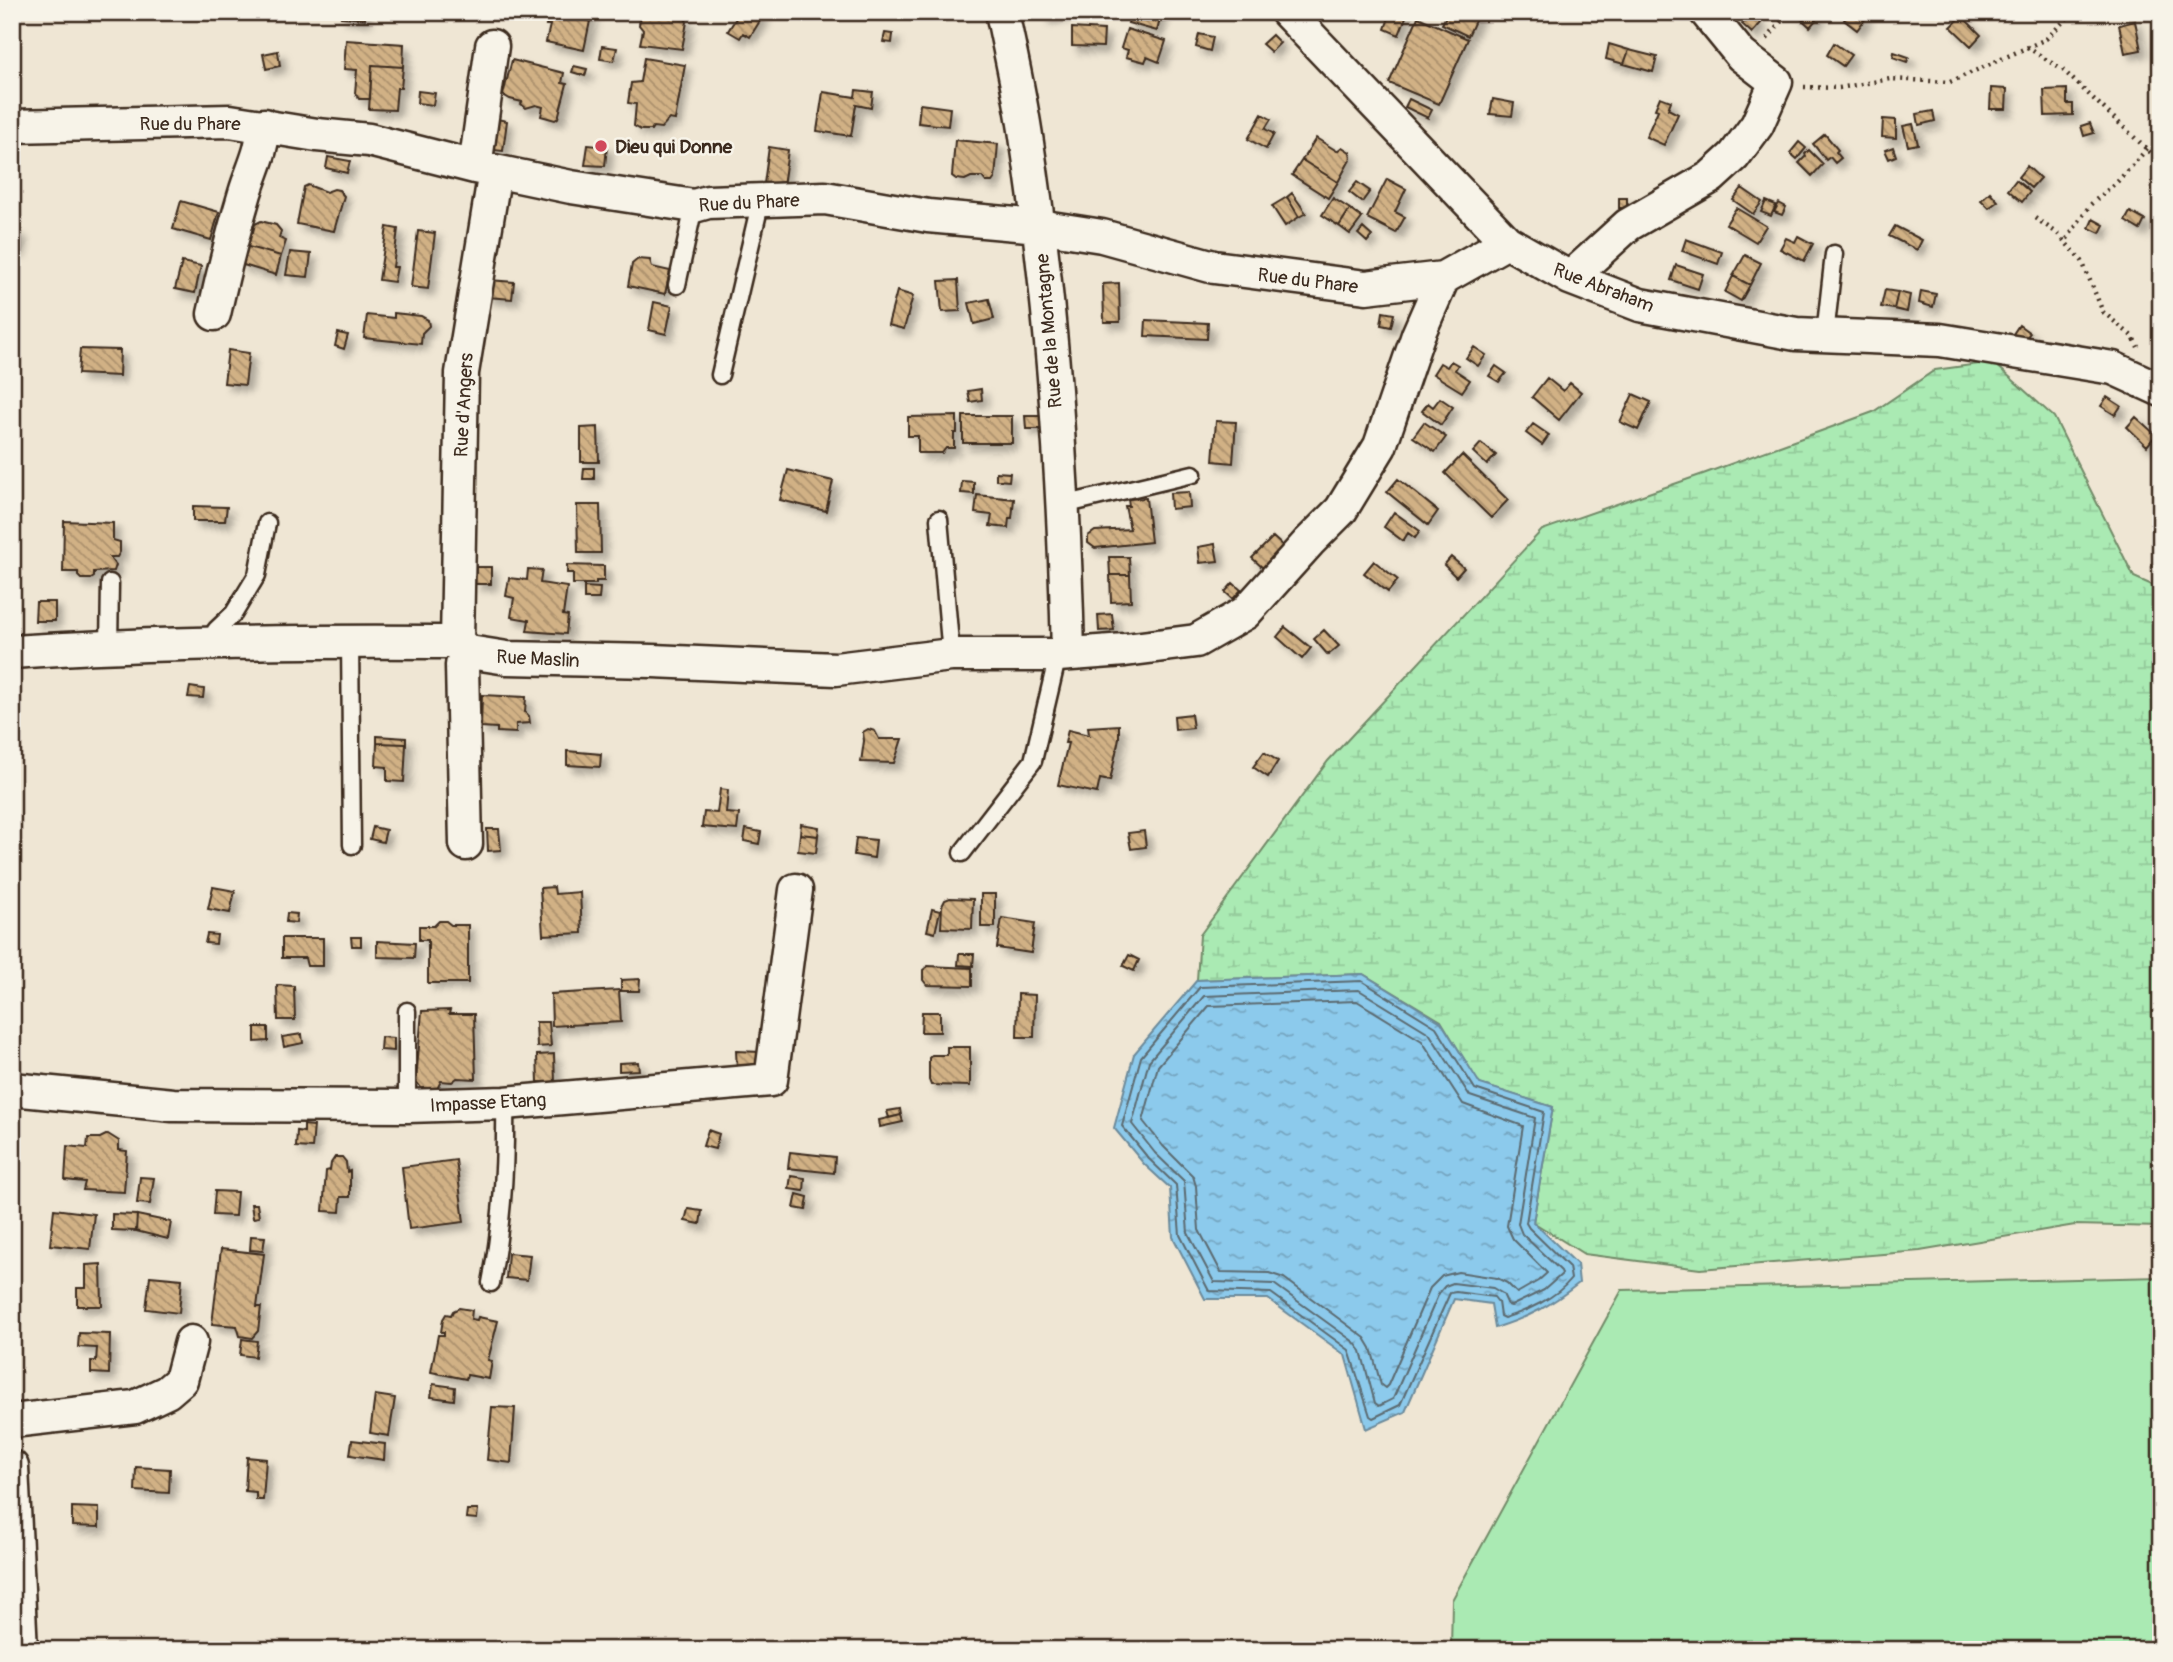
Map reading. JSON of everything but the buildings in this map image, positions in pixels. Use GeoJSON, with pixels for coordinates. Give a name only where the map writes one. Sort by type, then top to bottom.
{"type":"FeatureCollection","features":[{"type":"Feature","properties":{"kind":"street","name":"Rue de la Montagne"},"geometry":{"type":"LineString","coordinates":[[1002,12],[1027,142],[1049,313],[1063,505],[1063,654]]}},
{"type":"Feature","properties":{"kind":"street","name":"Rue Abraham"},"geometry":{"type":"LineString","coordinates":[[1287,12],[1507,242],[1570,278],[1640,305],[1796,334],[1940,340],[2113,368],[2147,384]]}},
{"type":"Feature","properties":{"kind":"street"},"geometry":{"type":"LineString","coordinates":[[1570,278],[1628,225],[1711,177],[1734,156],[1757,125],[1776,82],[1741,55],[1706,12]]}},
{"type":"Feature","properties":{"kind":"street","name":"Rue d'Angers"},"geometry":{"type":"LineString","coordinates":[[466,844],[462,665],[462,373],[485,169],[492,47]]}},
{"type":"Feature","properties":{"kind":"street","name":"Rue du Phare"},"geometry":{"type":"LineString","coordinates":[[12,126],[218,121],[264,125],[317,135],[369,140],[570,187],[694,206],[708,202],[825,198],[928,216],[1038,226],[1102,236],[1214,267],[1353,286],[1366,287],[1443,278]]}},
{"type":"Feature","properties":{"kind":"street"},"geometry":{"type":"LineString","coordinates":[[214,314],[246,191],[263,146],[264,125]]}},
{"type":"Feature","properties":{"kind":"street"},"geometry":{"type":"LineString","coordinates":[[1443,278],[1507,242]]}},
{"type":"Feature","properties":{"kind":"street","name":"Rue Maslin"},"geometry":{"type":"LineString","coordinates":[[12,652],[109,646],[350,641],[463,647],[507,658],[836,669],[951,655],[1063,654],[1196,641],[1245,613],[1308,541],[1341,510],[1380,446],[1418,335],[1443,278]]}},
{"type":"Feature","properties":{"kind":"street","name":"Impasse Etang"},"geometry":{"type":"LineString","coordinates":[[12,1089],[173,1105],[407,1106],[505,1103],[771,1080],[796,890]]}},
{"type":"Feature","properties":{"kind":"street"},"geometry":{"type":"LineString","coordinates":[[12,1421],[135,1407],[167,1392],[181,1380],[191,1342]]}},
{"type":"Feature","properties":{"kind":"street"},"geometry":{"type":"LineString","coordinates":[[12,1467],[13,1547],[20,1650]]}},
{"type":"Feature","properties":{"kind":"lane"},"geometry":{"type":"LineString","coordinates":[[720,374],[761,200]]}},
{"type":"Feature","properties":{"kind":"lane"},"geometry":{"type":"LineString","coordinates":[[677,285],[694,206]]}},
{"type":"Feature","properties":{"kind":"lane"},"geometry":{"type":"LineString","coordinates":[[1825,335],[1834,254]]}},
{"type":"Feature","properties":{"kind":"lane"},"geometry":{"type":"LineString","coordinates":[[1063,505],[1193,474]]}},
{"type":"Feature","properties":{"kind":"lane"},"geometry":{"type":"LineString","coordinates":[[939,519],[951,655]]}},
{"type":"Feature","properties":{"kind":"lane"},"geometry":{"type":"LineString","coordinates":[[215,643],[216,631],[233,613],[257,575],[267,523]]}},
{"type":"Feature","properties":{"kind":"lane"},"geometry":{"type":"LineString","coordinates":[[109,646],[110,583]]}},
{"type":"Feature","properties":{"kind":"lane"},"geometry":{"type":"LineString","coordinates":[[350,641],[352,845]]}},
{"type":"Feature","properties":{"kind":"lane"},"geometry":{"type":"LineString","coordinates":[[961,853],[1033,761],[1063,654]]}},
{"type":"Feature","properties":{"kind":"lane"},"geometry":{"type":"LineString","coordinates":[[407,1011],[407,1106]]}},
{"type":"Feature","properties":{"kind":"lane"},"geometry":{"type":"LineString","coordinates":[[491,1283],[497,1256],[505,1103]]}},
{"type":"Feature","properties":{"kind":"path"},"geometry":{"type":"LineString","coordinates":[[1776,82],[1788,87],[1839,88],[1890,79],[1950,82],[2046,39],[2073,12]]}},
{"type":"Feature","properties":{"kind":"path"},"geometry":{"type":"LineString","coordinates":[[2027,47],[2064,71],[2152,154],[2161,154]]}},
{"type":"Feature","properties":{"kind":"path"},"geometry":{"type":"LineString","coordinates":[[2067,239],[2091,205],[2118,181],[2147,149]]}},
{"type":"Feature","properties":{"kind":"path"},"geometry":{"type":"LineString","coordinates":[[2035,219],[2057,233],[2082,261],[2103,312],[2133,337],[2141,352],[2147,384]]}},
{"type":"Feature","properties":{"kind":"green space"},"geometry":{"type":"Polygon","coordinates":[[[1993,362],[2054,417],[2134,577],[2161,589],[2161,1227],[2075,1225],[1920,1251],[1700,1269],[1584,1254],[1533,1222],[1553,1107],[1479,1084],[1441,1021],[1363,974],[1197,980],[1200,935],[1328,761],[1542,530],[1873,412],[1935,370],[1993,362]]]}},
{"type":"Feature","properties":{"kind":"green space"},"geometry":{"type":"Polygon","coordinates":[[[2161,1277],[2161,1650],[1451,1650],[1452,1600],[1622,1290],[2161,1277]]]}},
{"type":"Feature","properties":{"kind":"water"},"geometry":{"type":"Polygon","coordinates":[[[1363,974],[1441,1022],[1480,1084],[1553,1107],[1533,1222],[1577,1264],[1579,1283],[1539,1310],[1495,1328],[1491,1304],[1454,1299],[1405,1412],[1366,1429],[1345,1355],[1268,1299],[1205,1299],[1173,1237],[1170,1188],[1144,1164],[1114,1128],[1134,1054],[1197,980],[1363,974]]]}},
{"type":"Feature","properties":{"kind":"place","name":"Dieu qui Donne"},"geometry":{"type":"Point","coordinates":[601,146]}}]}
